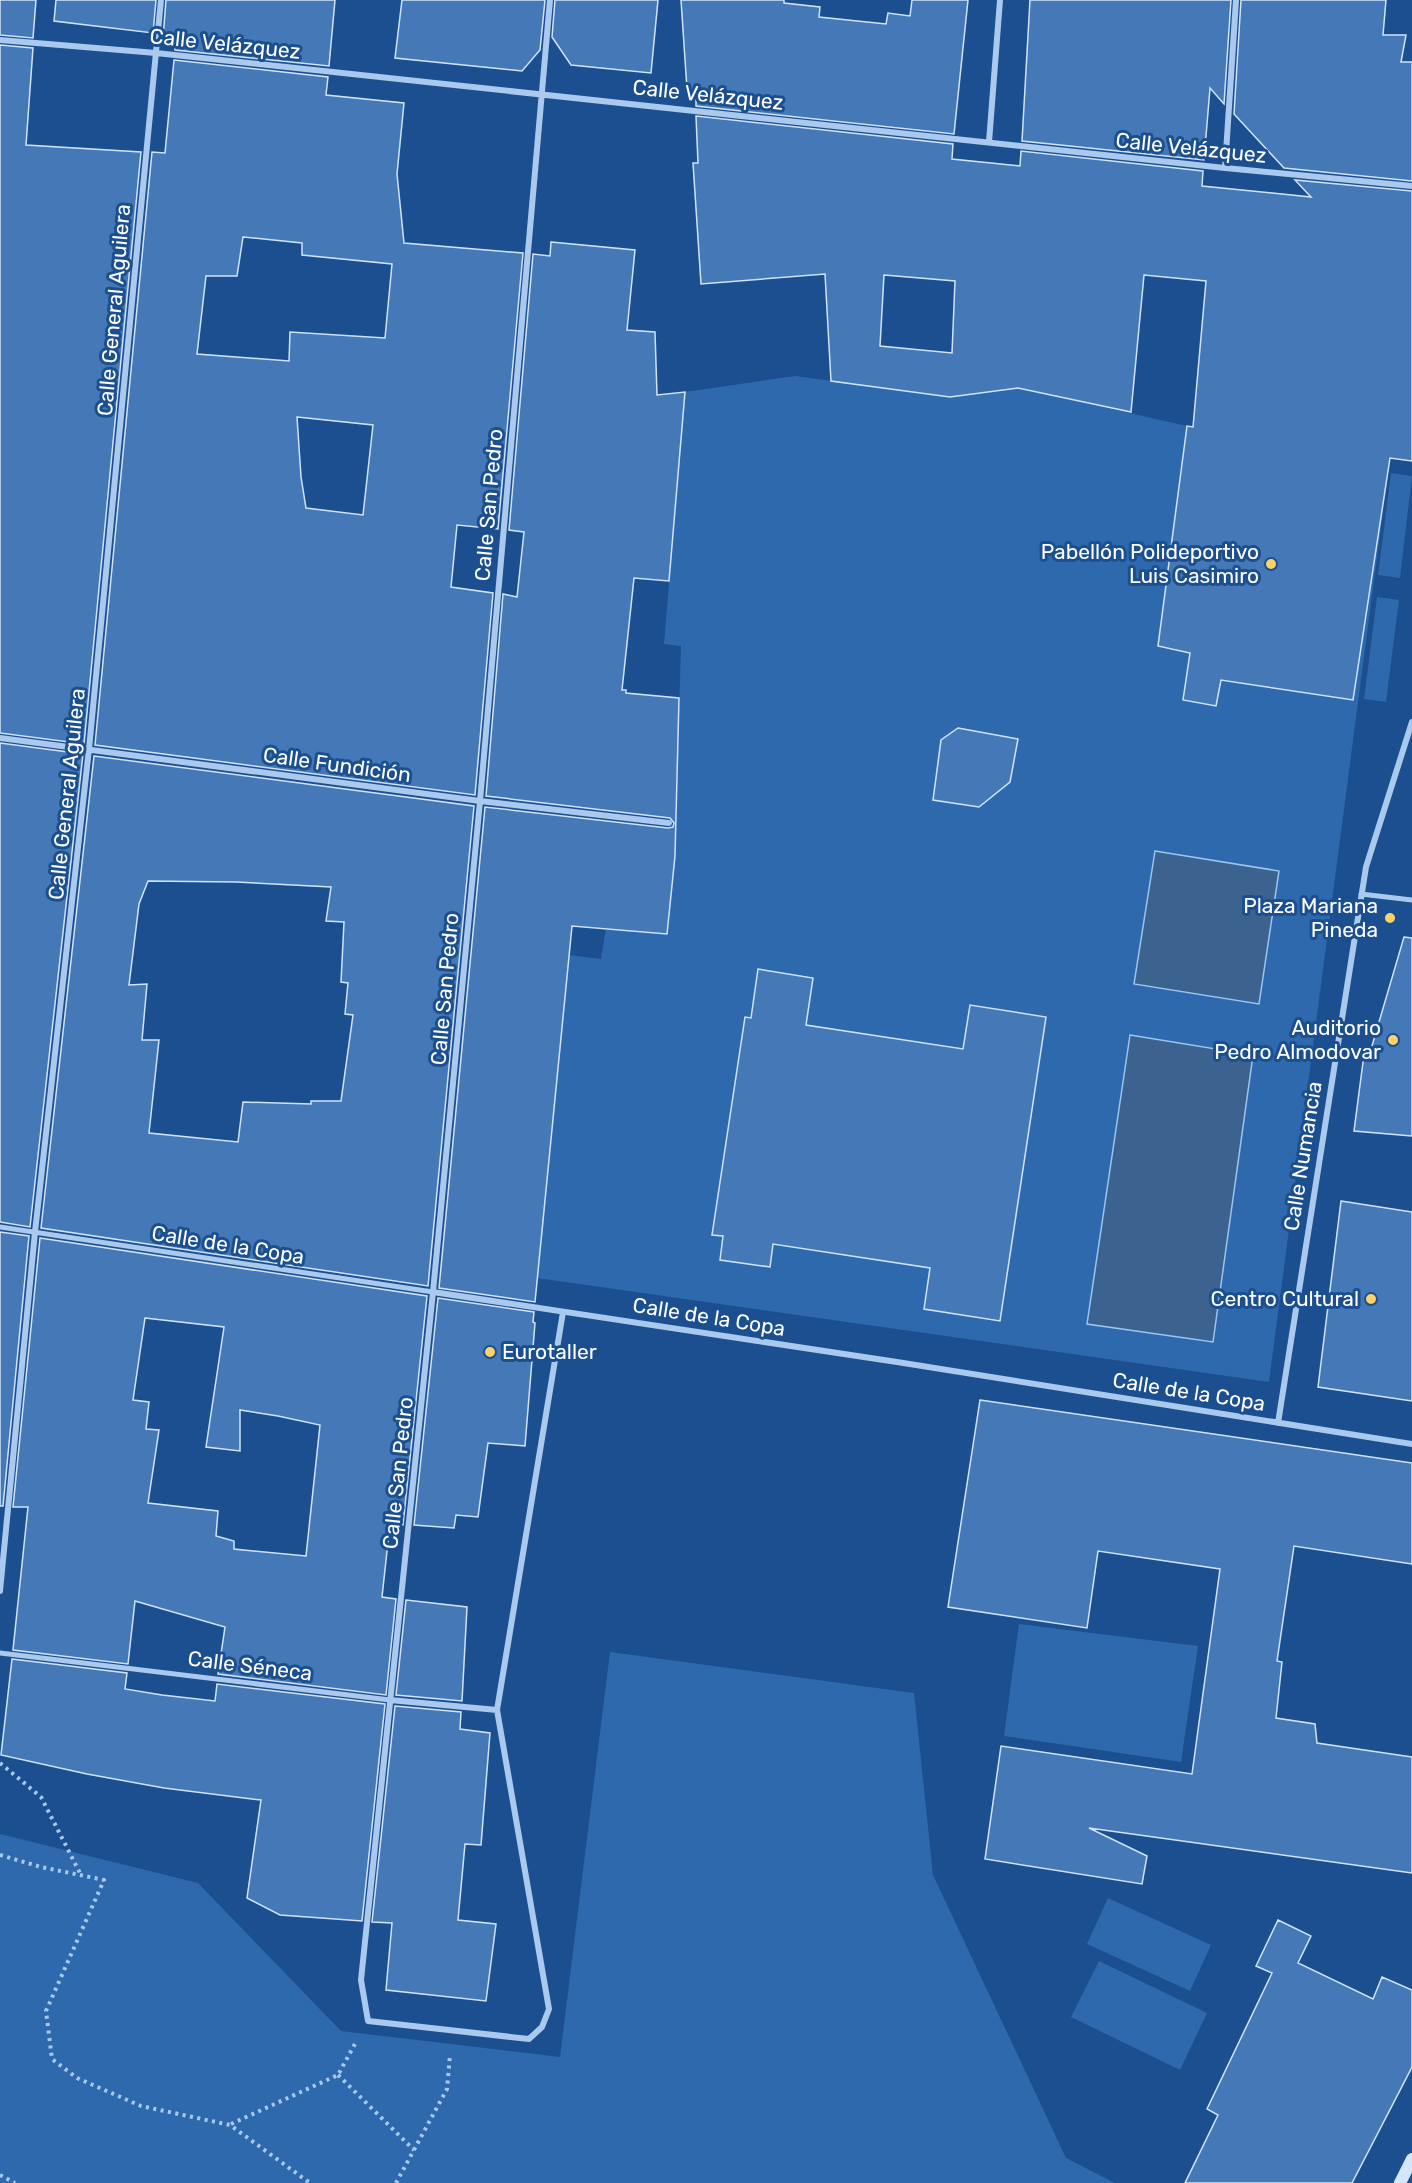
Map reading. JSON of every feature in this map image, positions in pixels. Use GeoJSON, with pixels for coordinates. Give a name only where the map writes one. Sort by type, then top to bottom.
{"type":"FeatureCollection","features":[{"type":"Feature","properties":{"kind":"main road"},"geometry":{"type":"LineString","coordinates":[[1400,2183],[1412,2159]]}},
{"type":"Feature","properties":{"kind":"street","name":"Calle General Aguilera"},"geometry":{"type":"LineString","coordinates":[[0,1591],[36,1232],[89,749],[161,0]]}},
{"type":"Feature","properties":{"kind":"street","name":"Calle San Pedro"},"geometry":{"type":"LineString","coordinates":[[368,2021],[361,1980],[433,1292],[480,801],[550,0]]}},
{"type":"Feature","properties":{"kind":"street"},"geometry":{"type":"LineString","coordinates":[[989,142],[1000,0]]}},
{"type":"Feature","properties":{"kind":"street"},"geometry":{"type":"LineString","coordinates":[[1225,168],[1236,0]]}},
{"type":"Feature","properties":{"kind":"street","name":"Calle Velázquez"},"geometry":{"type":"LineString","coordinates":[[0,40],[156,53],[1412,186]]}},
{"type":"Feature","properties":{"kind":"street","name":"Calle Numancia"},"geometry":{"type":"LineString","coordinates":[[1278,1423],[1366,867],[1412,722]]}},
{"type":"Feature","properties":{"kind":"street","name":"Calle Fundición"},"geometry":{"type":"LineString","coordinates":[[0,738],[480,801],[669,823]]}},
{"type":"Feature","properties":{"kind":"street"},"geometry":{"type":"LineString","coordinates":[[1361,894],[1412,900]]}},
{"type":"Feature","properties":{"kind":"street","name":"Calle de la Copa"},"geometry":{"type":"LineString","coordinates":[[0,1227],[897,1362],[1412,1444]]}},
{"type":"Feature","properties":{"kind":"street"},"geometry":{"type":"LineString","coordinates":[[368,2021],[529,2039],[542,2027],[549,2009],[497,1710],[563,1312]]}},
{"type":"Feature","properties":{"kind":"street","name":"Calle Séneca"},"geometry":{"type":"LineString","coordinates":[[0,1653],[390,1700],[497,1710]]}},
{"type":"Feature","properties":{"kind":"path"},"geometry":{"type":"LineString","coordinates":[[0,1763],[41,1797],[81,1875]]}},
{"type":"Feature","properties":{"kind":"path"},"geometry":{"type":"LineString","coordinates":[[0,1855],[42,1867],[104,1880],[46,2011],[52,2059],[77,2078],[141,2106],[230,2125],[310,2183]]}},
{"type":"Feature","properties":{"kind":"path"},"geometry":{"type":"LineString","coordinates":[[230,2125],[338,2075],[368,2021]]}},
{"type":"Feature","properties":{"kind":"path"},"geometry":{"type":"LineString","coordinates":[[396,2183],[447,2089],[452,2030]]}},
{"type":"Feature","properties":{"kind":"path"},"geometry":{"type":"LineString","coordinates":[[338,2075],[414,2150]]}},
{"type":"Feature","properties":{"kind":"path"},"geometry":{"type":"LineString","coordinates":[[0,2175],[15,2183]]}},
{"type":"Feature","properties":{"kind":"shaded area"},"geometry":{"type":"Polygon","coordinates":[[[795,376],[951,397],[1018,388],[1187,426],[1364,453],[1358,475],[1387,481],[1269,1382],[537,1278],[569,955],[601,959],[606,928],[667,934],[675,850],[681,646],[664,644],[685,392],[795,376]]]}},
{"type":"Feature","properties":{"kind":"shaded area"},"geometry":{"type":"Polygon","coordinates":[[[1391,473],[1412,476],[1400,578],[1378,575],[1391,473]]]}},
{"type":"Feature","properties":{"kind":"shaded area"},"geometry":{"type":"Polygon","coordinates":[[[1377,597],[1399,600],[1386,702],[1364,699],[1377,597]]]}},
{"type":"Feature","properties":{"kind":"shaded area"},"geometry":{"type":"Polygon","coordinates":[[[1155,851],[1279,871],[1259,1004],[1134,984],[1155,851]]]}},
{"type":"Feature","properties":{"kind":"shaded area"},"geometry":{"type":"Polygon","coordinates":[[[1130,1035],[1253,1055],[1213,1342],[1087,1324],[1130,1035]]]}},
{"type":"Feature","properties":{"kind":"shaded area"},"geometry":{"type":"Polygon","coordinates":[[[1019,1624],[1198,1646],[1181,1762],[1004,1736],[1019,1624]]]}},
{"type":"Feature","properties":{"kind":"shaded area"},"geometry":{"type":"Polygon","coordinates":[[[610,1652],[914,1693],[933,1875],[1066,2158],[1115,2183],[0,2183],[0,1834],[198,1883],[341,2031],[560,2057],[610,1652]]]}},
{"type":"Feature","properties":{"kind":"shaded area"},"geometry":{"type":"Polygon","coordinates":[[[1108,1898],[1211,1945],[1190,1991],[1087,1944],[1108,1898]]]}},
{"type":"Feature","properties":{"kind":"shaded area"},"geometry":{"type":"Polygon","coordinates":[[[1099,1961],[1207,2013],[1180,2070],[1071,2017],[1099,1961]]]}},
{"type":"Feature","properties":{"kind":"building"},"geometry":{"type":"Polygon","coordinates":[[[0,0],[36,0],[33,38],[0,35],[0,0]]]}},
{"type":"Feature","properties":{"kind":"building"},"geometry":{"type":"Polygon","coordinates":[[[56,0],[156,0],[153,33],[54,21],[56,0]]]}},
{"type":"Feature","properties":{"kind":"building"},"geometry":{"type":"Polygon","coordinates":[[[166,0],[335,0],[329,66],[175,50],[175,44],[163,38],[166,0]]]}},
{"type":"Feature","properties":{"kind":"building"},"geometry":{"type":"Polygon","coordinates":[[[402,0],[545,0],[540,50],[522,71],[395,58],[402,0]]]}},
{"type":"Feature","properties":{"kind":"building"},"geometry":{"type":"Polygon","coordinates":[[[555,0],[658,0],[651,73],[571,65],[552,37],[555,0]]]}},
{"type":"Feature","properties":{"kind":"building"},"geometry":{"type":"Polygon","coordinates":[[[681,0],[784,0],[784,3],[820,7],[819,17],[886,24],[888,13],[910,16],[912,0],[968,0],[954,134],[696,106],[696,89],[687,89],[681,0]]]}},
{"type":"Feature","properties":{"kind":"building"},"geometry":{"type":"Polygon","coordinates":[[[1030,0],[1231,0],[1224,104],[1210,88],[1204,160],[1022,141],[1030,0]]]}},
{"type":"Feature","properties":{"kind":"building"},"geometry":{"type":"Polygon","coordinates":[[[1241,0],[1386,0],[1383,35],[1406,35],[1401,62],[1412,62],[1412,181],[1284,168],[1234,114],[1241,0]]]}},
{"type":"Feature","properties":{"kind":"building"},"geometry":{"type":"Polygon","coordinates":[[[0,45],[33,48],[26,145],[141,152],[84,744],[0,733],[0,45]]]}},
{"type":"Feature","properties":{"kind":"building"},"geometry":{"type":"Polygon","coordinates":[[[174,60],[328,77],[326,95],[404,103],[397,174],[404,243],[523,253],[498,529],[457,525],[451,587],[493,593],[475,795],[95,745],[152,152],[165,153],[174,60]],[[243,237],[237,276],[206,276],[197,354],[289,361],[290,332],[385,338],[392,264],[302,255],[302,243],[243,237]],[[297,417],[301,477],[306,508],[363,515],[373,425],[297,417]]]}},
{"type":"Feature","properties":{"kind":"building"},"geometry":{"type":"Polygon","coordinates":[[[696,116],[953,144],[952,159],[1020,166],[1021,151],[1203,171],[1202,186],[1311,197],[1295,180],[1412,191],[1412,461],[1390,458],[1353,700],[1221,680],[1216,706],[1183,700],[1190,653],[1158,646],[1187,426],[1193,427],[1206,281],[1144,275],[1131,412],[1018,388],[950,397],[831,381],[825,274],[701,284],[693,163],[698,163],[696,116]],[[884,275],[880,346],[952,353],[955,281],[884,275]]]}},
{"type":"Feature","properties":{"kind":"building"},"geometry":{"type":"Polygon","coordinates":[[[551,242],[635,250],[627,330],[655,332],[657,395],[685,392],[669,581],[634,578],[622,690],[626,690],[626,693],[679,698],[675,856],[667,934],[572,926],[535,1302],[439,1288],[485,807],[668,828],[673,827],[674,823],[670,818],[486,796],[503,594],[517,597],[524,532],[509,530],[533,254],[550,256],[551,242]]]}},
{"type":"Feature","properties":{"kind":"building"},"geometry":{"type":"Polygon","coordinates":[[[958,728],[1018,739],[1010,782],[979,807],[933,800],[941,740],[958,728]]]}},
{"type":"Feature","properties":{"kind":"building"},"geometry":{"type":"Polygon","coordinates":[[[0,743],[83,754],[30,1227],[0,1222],[0,743]]]}},
{"type":"Feature","properties":{"kind":"building"},"geometry":{"type":"Polygon","coordinates":[[[94,756],[474,806],[428,1286],[41,1228],[94,756]],[[148,881],[139,904],[129,985],[147,984],[142,1040],[159,1040],[149,1133],[238,1142],[243,1102],[311,1104],[311,1101],[341,1101],[353,1015],[345,1014],[348,983],[341,982],[344,922],[326,921],[331,887],[236,882],[148,881]]]}},
{"type":"Feature","properties":{"kind":"building","name":"Auditorio Pedro Almodovar"},"geometry":{"type":"Polygon","coordinates":[[[1404,937],[1412,938],[1412,1136],[1354,1131],[1363,1062],[1369,1056],[1404,937]]]}},
{"type":"Feature","properties":{"kind":"building"},"geometry":{"type":"Polygon","coordinates":[[[758,969],[813,978],[806,1025],[963,1049],[970,1005],[1046,1017],[1000,1321],[924,1309],[930,1268],[773,1244],[770,1267],[720,1260],[723,1236],[712,1235],[745,1017],[751,1018],[758,969]]]}},
{"type":"Feature","properties":{"kind":"building","name":"Centro Cultural"},"geometry":{"type":"Polygon","coordinates":[[[1341,1201],[1412,1212],[1412,1401],[1318,1387],[1341,1201]]]}},
{"type":"Feature","properties":{"kind":"building"},"geometry":{"type":"Polygon","coordinates":[[[0,1232],[29,1236],[3,1506],[0,1506],[0,1232]]]}},
{"type":"Feature","properties":{"kind":"building"},"geometry":{"type":"Polygon","coordinates":[[[40,1238],[427,1296],[403,1525],[390,1524],[382,1597],[396,1599],[386,1695],[218,1674],[225,1627],[135,1601],[128,1664],[13,1650],[28,1507],[13,1507],[40,1238]],[[145,1318],[133,1400],[149,1402],[146,1429],[159,1430],[148,1503],[218,1511],[216,1536],[234,1541],[234,1549],[306,1556],[320,1425],[240,1410],[240,1451],[206,1447],[224,1327],[145,1318]]]}},
{"type":"Feature","properties":{"kind":"building"},"geometry":{"type":"Polygon","coordinates":[[[438,1298],[534,1312],[533,1322],[535,1323],[525,1446],[488,1443],[478,1517],[456,1515],[454,1528],[414,1525],[438,1298]]]}},
{"type":"Feature","properties":{"kind":"building"},"geometry":{"type":"Polygon","coordinates":[[[980,1400],[1412,1463],[1412,1564],[1294,1546],[1277,1661],[1282,1662],[1276,1718],[1315,1724],[1317,1743],[1412,1757],[1412,1873],[1089,1828],[1147,1856],[1142,1884],[985,1859],[1001,1746],[1192,1774],[1220,1569],[1098,1551],[1087,1628],[948,1607],[980,1400]]]}},
{"type":"Feature","properties":{"kind":"building"},"geometry":{"type":"Polygon","coordinates":[[[406,1600],[467,1607],[462,1701],[396,1695],[406,1600]]]}},
{"type":"Feature","properties":{"kind":"building"},"geometry":{"type":"Polygon","coordinates":[[[12,1659],[127,1673],[125,1689],[162,1695],[215,1701],[217,1684],[385,1704],[362,1921],[280,1915],[247,1898],[261,1800],[164,1788],[1,1755],[12,1659]]]}},
{"type":"Feature","properties":{"kind":"building"},"geometry":{"type":"Polygon","coordinates":[[[395,1706],[461,1712],[460,1729],[490,1733],[481,1845],[465,1844],[458,1920],[496,1924],[486,2001],[386,1990],[392,1923],[372,1922],[395,1706]]]}},
{"type":"Feature","properties":{"kind":"building"},"geometry":{"type":"Polygon","coordinates":[[[1278,1920],[1311,1936],[1298,1963],[1373,1999],[1382,1977],[1412,1990],[1412,2067],[1352,2183],[1185,2183],[1218,2115],[1207,2109],[1272,1973],[1256,1966],[1278,1920]]]}},
{"type":"Feature","properties":{"kind":"place","name":"Pabellón Polideportivo Luis Casimiro"},"geometry":{"type":"Point","coordinates":[1271,564]}},
{"type":"Feature","properties":{"kind":"place","name":"Plaza Mariana Pineda"},"geometry":{"type":"Point","coordinates":[1390,918]}},
{"type":"Feature","properties":{"kind":"place","name":"Auditorio Pedro Almodovar"},"geometry":{"type":"Point","coordinates":[1393,1040]}},
{"type":"Feature","properties":{"kind":"place","name":"Centro Cultural"},"geometry":{"type":"Point","coordinates":[1371,1299]}},
{"type":"Feature","properties":{"kind":"place","name":"Eurotaller"},"geometry":{"type":"Point","coordinates":[490,1352]}}]}
